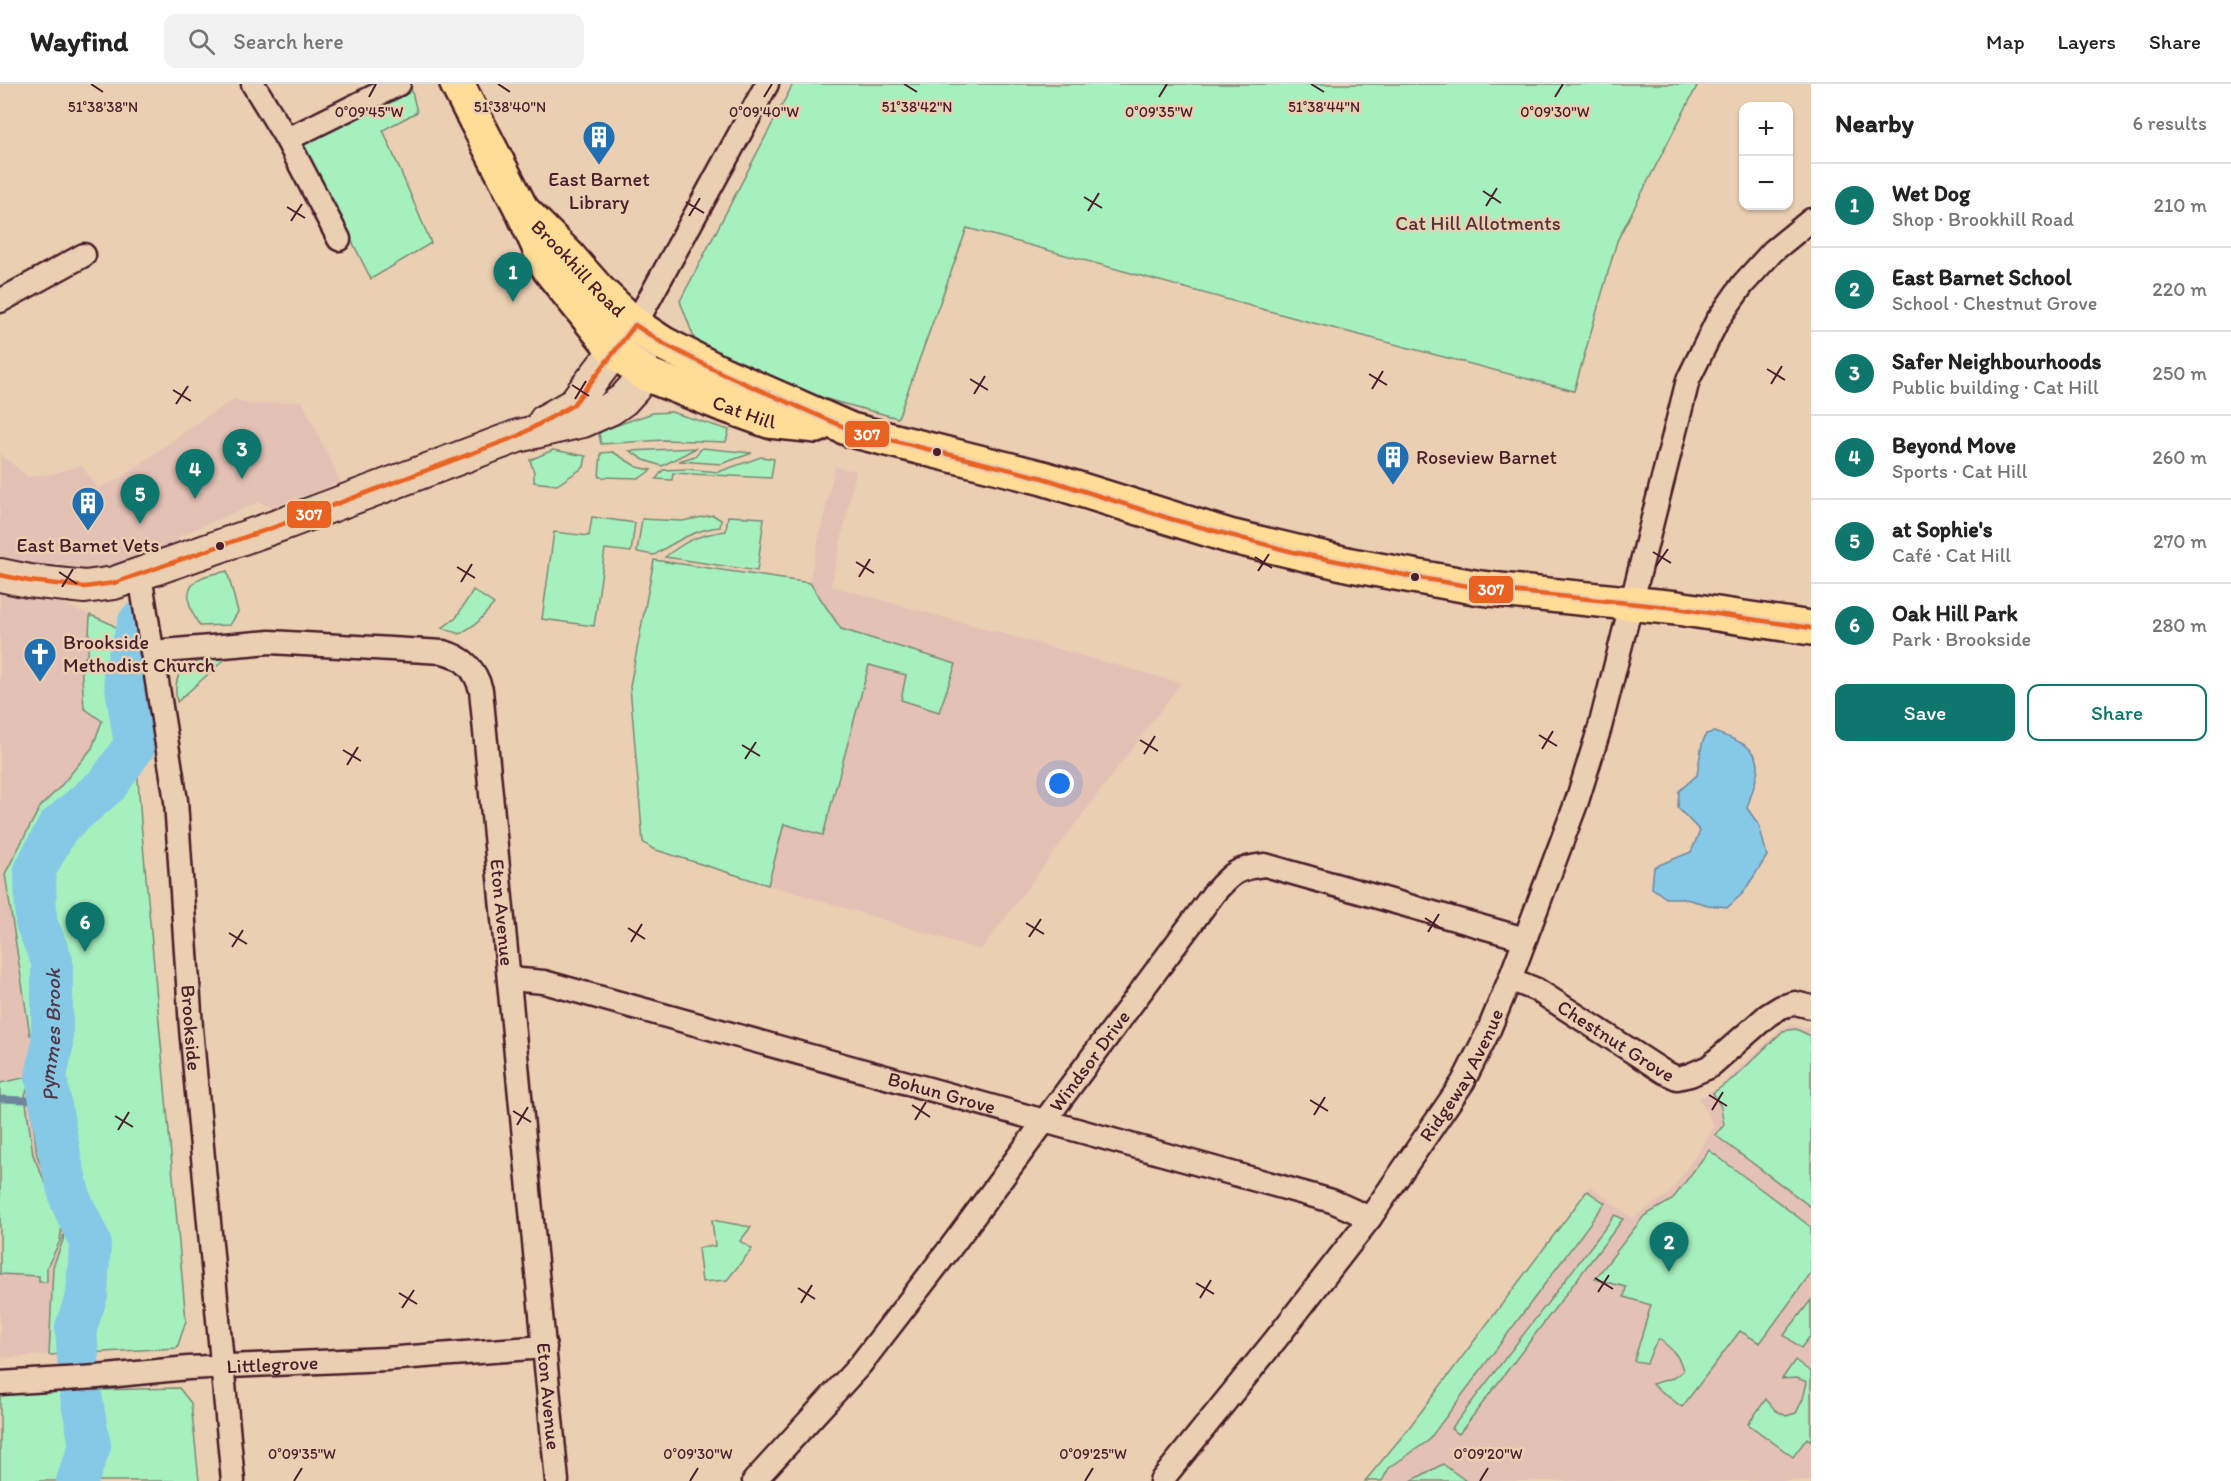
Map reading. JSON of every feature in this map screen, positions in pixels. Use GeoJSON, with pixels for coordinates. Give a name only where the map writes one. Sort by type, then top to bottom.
{"type":"FeatureCollection","features":[{"type":"Feature","properties":{"kind":"main road","name":"Brookhill Road"},"geometry":{"type":"LineString","coordinates":[[457,84],[522,210],[549,269],[615,351]]}},
{"type":"Feature","properties":{"kind":"main road","name":"Brookhill Road"},"geometry":{"type":"LineString","coordinates":[[522,210],[598,290],[635,325]]}},
{"type":"Feature","properties":{"kind":"main road"},"geometry":{"type":"LineString","coordinates":[[518,436],[573,405],[635,325]]}},
{"type":"Feature","properties":{"kind":"main road"},"geometry":{"type":"LineString","coordinates":[[0,575],[29,581],[85,587],[114,583],[142,589],[283,524],[518,436],[583,421],[610,409],[628,394],[643,373],[635,325]]}},
{"type":"Feature","properties":{"kind":"main road","name":"Cat Hill"},"geometry":{"type":"LineString","coordinates":[[635,325],[664,344],[721,373],[851,430]]}},
{"type":"Feature","properties":{"kind":"main road","name":"Cat Hill"},"geometry":{"type":"LineString","coordinates":[[615,351],[643,373],[769,421],[851,430],[1043,478],[1171,519],[1293,552],[1480,588],[1677,608],[1811,628]]}},
{"type":"Feature","properties":{"kind":"street"},"geometry":{"type":"LineString","coordinates":[[253,84],[286,138],[339,239]]}},
{"type":"Feature","properties":{"kind":"street"},"geometry":{"type":"LineString","coordinates":[[286,138],[399,84]]}},
{"type":"Feature","properties":{"kind":"street"},"geometry":{"type":"LineString","coordinates":[[635,325],[767,84]]}},
{"type":"Feature","properties":{"kind":"street","name":"Ridgeway Avenue"},"geometry":{"type":"LineString","coordinates":[[1161,1481],[1370,1218],[1463,1082],[1488,1032],[1510,979],[1577,801],[1600,727],[1688,380],[1718,321],[1743,285],[1773,251],[1811,220]]}},
{"type":"Feature","properties":{"kind":"street"},"geometry":{"type":"LineString","coordinates":[[0,301],[84,255]]}},
{"type":"Feature","properties":{"kind":"street","name":"Brookside"},"geometry":{"type":"LineString","coordinates":[[142,589],[176,801],[191,1028],[233,1481]]}},
{"type":"Feature","properties":{"kind":"street","name":"Eton Avenue"},"geometry":{"type":"LineString","coordinates":[[150,642],[277,642],[443,652],[456,656],[477,676],[481,690],[510,980],[557,1481]]}},
{"type":"Feature","properties":{"kind":"street","name":"Windsor Drive"},"geometry":{"type":"LineString","coordinates":[[754,1481],[860,1365],[1229,876],[1245,867],[1265,865],[1525,939]]}},
{"type":"Feature","properties":{"kind":"street","name":"Chestnut Grove"},"geometry":{"type":"LineString","coordinates":[[1510,979],[1537,990],[1664,1072],[1677,1078],[1690,1076],[1709,1067],[1768,1015],[1781,1007],[1795,1003],[1811,1007]]}},
{"type":"Feature","properties":{"kind":"street","name":"Bohun Grove"},"geometry":{"type":"LineString","coordinates":[[510,980],[544,982],[1044,1120],[1332,1201],[1370,1218]]}},
{"type":"Feature","properties":{"kind":"street","name":"Littlegrove"},"geometry":{"type":"LineString","coordinates":[[0,1383],[223,1366],[385,1359],[545,1347]]}},
{"type":"Feature","properties":{"kind":"shaded area"},"geometry":{"type":"Polygon","coordinates":[[[235,399],[251,405],[302,401],[341,482],[272,508],[259,502],[180,536],[174,548],[128,565],[30,582],[65,605],[90,615],[84,708],[102,721],[93,748],[40,807],[5,874],[30,1034],[41,1032],[44,1068],[37,1155],[65,1216],[63,1240],[53,1267],[49,1355],[0,1358],[0,454],[28,477],[52,474],[81,465],[98,488],[119,479],[207,416],[235,399]]]}},
{"type":"Feature","properties":{"kind":"shaded area"},"geometry":{"type":"Polygon","coordinates":[[[835,467],[856,471],[831,586],[1181,683],[981,950],[653,849],[643,842],[630,686],[654,560],[809,582],[835,467]]]}},
{"type":"Feature","properties":{"kind":"shaded area"},"geometry":{"type":"Polygon","coordinates":[[[1784,1026],[1811,1028],[1811,1481],[1366,1481],[1405,1433],[1590,1186],[1632,1218],[1669,1194],[1714,1126],[1699,1098],[1718,1088],[1784,1026]]]}},
{"type":"Feature","properties":{"kind":"green space"},"geometry":{"type":"Polygon","coordinates":[[[410,84],[417,112],[383,130],[431,243],[371,279],[298,134],[410,84]]]}},
{"type":"Feature","properties":{"kind":"green space","name":"Cat Hill Allotments"},"geometry":{"type":"Polygon","coordinates":[[[793,84],[1698,84],[1617,241],[1574,391],[1302,320],[967,228],[898,418],[822,398],[696,343],[680,301],[793,84]]]}},
{"type":"Feature","properties":{"kind":"green space"},"geometry":{"type":"Polygon","coordinates":[[[671,412],[729,430],[726,442],[664,440],[601,444],[599,434],[602,430],[653,413],[671,412]]]}},
{"type":"Feature","properties":{"kind":"green space"},"geometry":{"type":"Polygon","coordinates":[[[696,448],[662,466],[644,460],[630,451],[696,448]]]}},
{"type":"Feature","properties":{"kind":"green space"},"geometry":{"type":"Polygon","coordinates":[[[702,448],[752,453],[721,464],[679,461],[695,456],[702,448]]]}},
{"type":"Feature","properties":{"kind":"green space"},"geometry":{"type":"Polygon","coordinates":[[[553,450],[586,456],[584,467],[557,485],[534,482],[530,460],[553,450]]]}},
{"type":"Feature","properties":{"kind":"green space"},"geometry":{"type":"Polygon","coordinates":[[[613,452],[637,467],[651,470],[640,478],[599,477],[601,453],[613,452]]]}},
{"type":"Feature","properties":{"kind":"green space"},"geometry":{"type":"Polygon","coordinates":[[[761,457],[774,459],[771,478],[673,473],[672,480],[656,479],[663,470],[687,469],[718,472],[761,457]]]}},
{"type":"Feature","properties":{"kind":"green space"},"geometry":{"type":"Polygon","coordinates":[[[713,515],[721,520],[720,527],[694,533],[654,555],[637,552],[642,519],[682,521],[713,515]]]}},
{"type":"Feature","properties":{"kind":"green space"},"geometry":{"type":"Polygon","coordinates":[[[728,516],[764,518],[757,571],[665,557],[693,539],[726,531],[728,516]]]}},
{"type":"Feature","properties":{"kind":"green space"},"geometry":{"type":"Polygon","coordinates":[[[592,517],[635,523],[631,552],[605,549],[594,626],[542,619],[554,532],[589,536],[592,517]]]}},
{"type":"Feature","properties":{"kind":"green space"},"geometry":{"type":"Polygon","coordinates":[[[654,560],[810,583],[841,629],[956,664],[939,712],[901,700],[906,675],[869,665],[823,835],[784,824],[768,885],[653,849],[643,842],[630,686],[654,560]]]}},
{"type":"Feature","properties":{"kind":"green space"},"geometry":{"type":"Polygon","coordinates":[[[227,571],[238,612],[230,625],[200,626],[190,606],[191,587],[203,577],[227,571]]]}},
{"type":"Feature","properties":{"kind":"green space"},"geometry":{"type":"Polygon","coordinates":[[[473,590],[494,604],[477,623],[460,634],[442,628],[456,618],[473,590]]]}},
{"type":"Feature","properties":{"kind":"green space"},"geometry":{"type":"Polygon","coordinates":[[[90,615],[116,628],[124,637],[129,652],[141,822],[186,1321],[177,1348],[49,1355],[53,1267],[63,1240],[65,1217],[37,1155],[30,1092],[37,1070],[44,1068],[41,1033],[30,1035],[5,874],[40,807],[92,748],[102,721],[84,708],[81,662],[88,654],[90,615]]]}},
{"type":"Feature","properties":{"kind":"green space"},"geometry":{"type":"Polygon","coordinates":[[[226,658],[177,702],[177,679],[187,666],[226,658]]]}},
{"type":"Feature","properties":{"kind":"green space"},"geometry":{"type":"Polygon","coordinates":[[[1796,1029],[1811,1036],[1811,1207],[1715,1135],[1724,1125],[1721,1107],[1713,1093],[1735,1077],[1783,1031],[1796,1029]]]}},
{"type":"Feature","properties":{"kind":"green space"},"geometry":{"type":"Polygon","coordinates":[[[32,1076],[25,1095],[33,1155],[63,1215],[60,1241],[47,1267],[47,1282],[39,1282],[39,1276],[0,1274],[0,1083],[32,1076]]]}},
{"type":"Feature","properties":{"kind":"green space"},"geometry":{"type":"Polygon","coordinates":[[[1709,1150],[1811,1227],[1811,1273],[1760,1343],[1740,1331],[1682,1407],[1652,1384],[1673,1378],[1683,1371],[1680,1361],[1671,1349],[1659,1339],[1647,1363],[1634,1361],[1651,1305],[1624,1297],[1626,1287],[1595,1279],[1644,1216],[1672,1200],[1709,1150]]]}},
{"type":"Feature","properties":{"kind":"green space"},"geometry":{"type":"Polygon","coordinates":[[[1587,1191],[1605,1203],[1428,1441],[1389,1468],[1382,1481],[1365,1481],[1405,1433],[1587,1191]]]}},
{"type":"Feature","properties":{"kind":"green space"},"geometry":{"type":"Polygon","coordinates":[[[1615,1215],[1623,1219],[1459,1434],[1451,1429],[1615,1215]]]}},
{"type":"Feature","properties":{"kind":"green space"},"geometry":{"type":"Polygon","coordinates":[[[712,1220],[751,1227],[740,1241],[752,1249],[727,1280],[702,1282],[698,1248],[715,1246],[712,1220]]]}},
{"type":"Feature","properties":{"kind":"green space"},"geometry":{"type":"Polygon","coordinates":[[[1811,1300],[1811,1335],[1801,1348],[1784,1335],[1811,1300]]]}},
{"type":"Feature","properties":{"kind":"green space"},"geometry":{"type":"Polygon","coordinates":[[[1795,1360],[1811,1372],[1811,1441],[1807,1438],[1793,1457],[1748,1424],[1766,1399],[1775,1410],[1786,1416],[1796,1413],[1803,1399],[1807,1382],[1797,1378],[1782,1379],[1795,1360]]]}},
{"type":"Feature","properties":{"kind":"green space"},"geometry":{"type":"Polygon","coordinates":[[[179,1388],[191,1403],[199,1481],[0,1481],[0,1394],[179,1388]]]}},
{"type":"Feature","properties":{"kind":"green space"},"geometry":{"type":"Polygon","coordinates":[[[1443,1464],[1466,1481],[1411,1481],[1443,1464]]]}},
{"type":"Feature","properties":{"kind":"water"},"geometry":{"type":"Polygon","coordinates":[[[1714,732],[1741,743],[1753,752],[1756,758],[1757,775],[1747,808],[1759,825],[1767,856],[1743,893],[1728,907],[1708,905],[1682,898],[1666,898],[1652,888],[1654,867],[1691,852],[1700,831],[1678,808],[1679,791],[1697,775],[1702,744],[1706,734],[1714,732]]]}},
{"type":"Feature","properties":{"kind":"waterway","name":"Pymmes Brook"},"geometry":{"type":"LineString","coordinates":[[77,1481],[90,1446],[80,1390],[76,1327],[87,1295],[90,1242],[71,1201],[61,1161],[46,1078],[52,1046],[52,961],[36,922],[35,870],[58,827],[108,784],[135,745],[124,674],[139,622]]}},
{"type":"Feature","properties":{"kind":"waterway"},"geometry":{"type":"LineString","coordinates":[[0,1099],[51,1101]]}},
{"type":"Feature","properties":{"kind":"transit line","name":"307"},"geometry":{"type":"LineString","coordinates":[[0,575],[29,581],[85,587],[114,583],[283,524],[518,436],[573,405],[635,325],[664,344],[721,373],[851,430],[1043,478],[1171,519],[1293,552],[1480,588],[1677,608],[1811,628]]}},
{"type":"Feature","properties":{"kind":"place","name":"East Barnet Library"},"geometry":{"type":"Point","coordinates":[599,166]}},
{"type":"Feature","properties":{"kind":"place","name":"Wet Dog"},"geometry":{"type":"Point","coordinates":[513,302]}},
{"type":"Feature","properties":{"kind":"place","name":"Safer Neighbourhoods"},"geometry":{"type":"Point","coordinates":[242,479]}},
{"type":"Feature","properties":{"kind":"place","name":"Roseview Barnet"},"geometry":{"type":"Point","coordinates":[1393,486]}},
{"type":"Feature","properties":{"kind":"place","name":"Beyond Move"},"geometry":{"type":"Point","coordinates":[195,499]}},
{"type":"Feature","properties":{"kind":"place","name":"at Sophie's"},"geometry":{"type":"Point","coordinates":[140,524]}},
{"type":"Feature","properties":{"kind":"place","name":"East Barnet Vets"},"geometry":{"type":"Point","coordinates":[88,532]}},
{"type":"Feature","properties":{"kind":"place","name":"Brookside Methodist Church"},"geometry":{"type":"Point","coordinates":[40,683]}},
{"type":"Feature","properties":{"kind":"place","name":"Oak Hill Park"},"geometry":{"type":"Point","coordinates":[85,952]}},
{"type":"Feature","properties":{"kind":"place","name":"East Barnet School"},"geometry":{"type":"Point","coordinates":[1669,1272]}}]}
